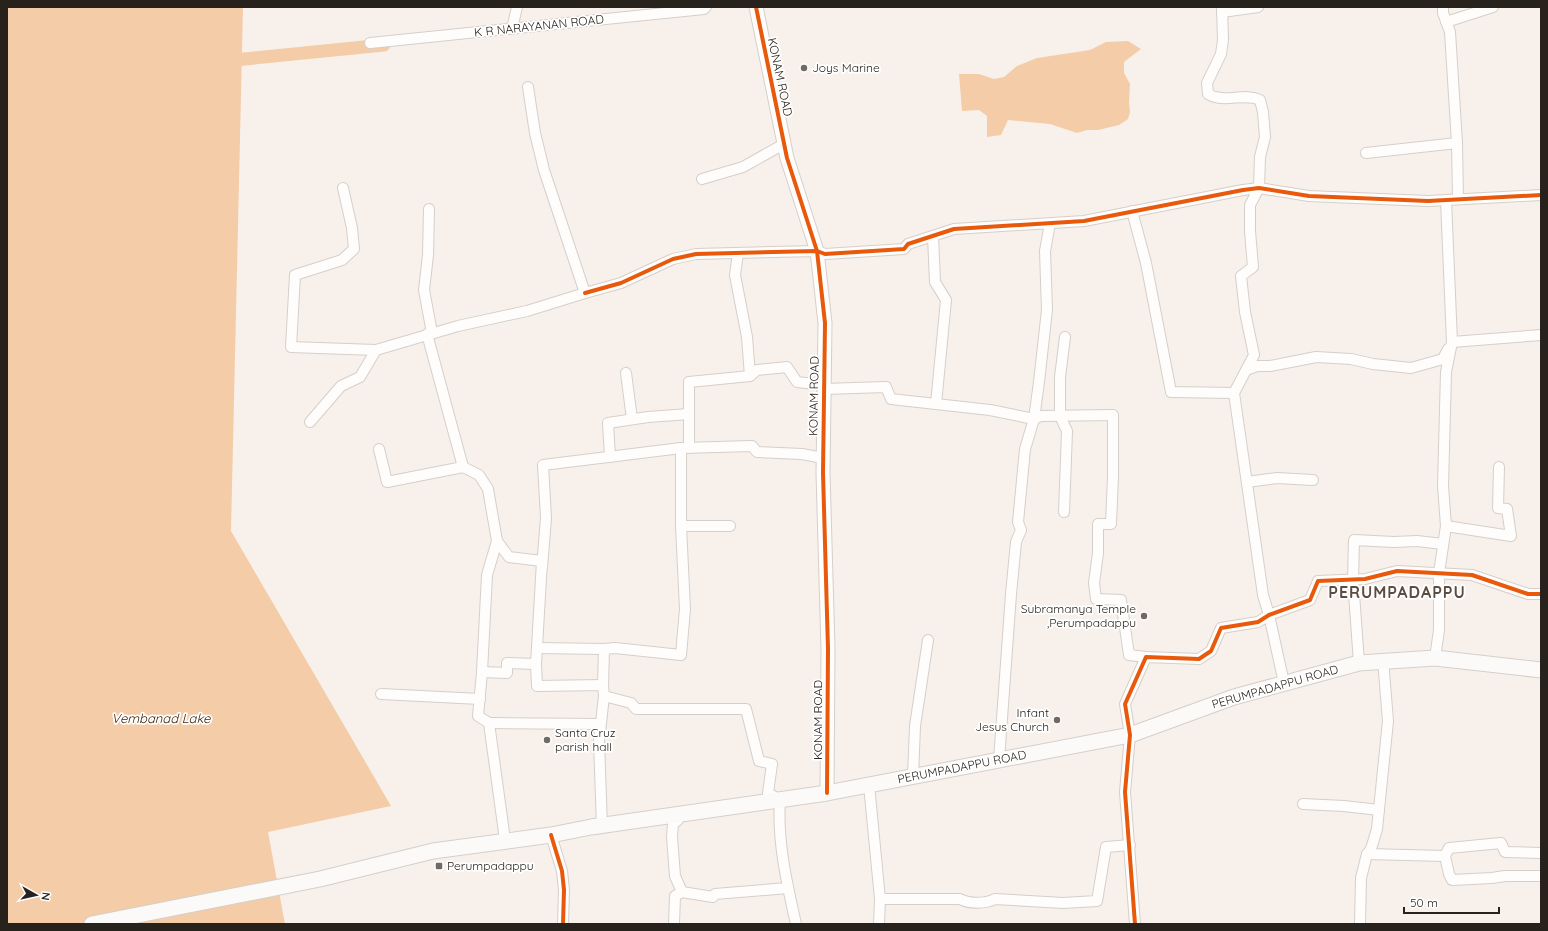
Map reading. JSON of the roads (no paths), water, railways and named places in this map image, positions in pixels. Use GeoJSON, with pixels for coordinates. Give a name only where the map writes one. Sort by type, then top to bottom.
{"type":"FeatureCollection","features":[{"type":"Feature","properties":{"kind":"main road","name":"PERUMPADAPPU ROAD"},"geometry":{"type":"LineString","coordinates":[[92,924],[320,879],[433,851],[505,840],[551,835],[602,826],[827,793],[1130,735],[1234,696],[1359,663],[1383,660],[1435,658],[1541,670]]}},
{"type":"Feature","properties":{"kind":"street"},"geometry":{"type":"LineString","coordinates":[[512,29],[517,7]]}},
{"type":"Feature","properties":{"kind":"street","name":"K R NARAYANAN ROAD"},"geometry":{"type":"LineString","coordinates":[[370,43],[625,18],[706,7]]}},
{"type":"Feature","properties":{"kind":"street","name":"KONAM ROAD"},"geometry":{"type":"LineString","coordinates":[[756,7],[787,158],[817,251],[824,323],[823,458],[828,649],[827,793]]}},
{"type":"Feature","properties":{"kind":"street"},"geometry":{"type":"LineString","coordinates":[[1258,7],[1222,9],[1222,40],[1220,54],[1207,83],[1208,94],[1213,97],[1229,99],[1253,97],[1260,100],[1263,112],[1266,137],[1260,157],[1258,188],[1250,205],[1250,231],[1254,267],[1241,276],[1245,312],[1254,355],[1234,393],[1263,595],[1284,683]]}},
{"type":"Feature","properties":{"kind":"street"},"geometry":{"type":"LineString","coordinates":[[1443,7],[1450,32],[1457,143],[1458,199]]}},
{"type":"Feature","properties":{"kind":"street"},"geometry":{"type":"LineString","coordinates":[[1446,22],[1493,7]]}},
{"type":"Feature","properties":{"kind":"street"},"geometry":{"type":"LineString","coordinates":[[528,87],[535,133],[544,170],[585,293]]}},
{"type":"Feature","properties":{"kind":"street"},"geometry":{"type":"LineString","coordinates":[[1366,153],[1457,143]]}},
{"type":"Feature","properties":{"kind":"street"},"geometry":{"type":"LineString","coordinates":[[702,179],[743,167],[784,144]]}},
{"type":"Feature","properties":{"kind":"street"},"geometry":{"type":"LineString","coordinates":[[342,188],[352,228],[354,249],[342,260],[295,275],[291,347],[376,350],[430,333],[527,311],[620,283],[673,260],[696,254],[817,251],[825,254],[904,249],[908,244],[954,229],[1084,221],[1258,188],[1309,196],[1428,201],[1541,195]]}},
{"type":"Feature","properties":{"kind":"street"},"geometry":{"type":"LineString","coordinates":[[1435,658],[1439,630],[1440,573],[1446,526],[1442,486],[1446,372],[1452,342],[1446,200]]}},
{"type":"Feature","properties":{"kind":"street"},"geometry":{"type":"LineString","coordinates":[[429,209],[428,255],[424,290],[430,333],[463,467]]}},
{"type":"Feature","properties":{"kind":"street"},"geometry":{"type":"LineString","coordinates":[[1132,211],[1146,263],[1171,392],[1234,393]]}},
{"type":"Feature","properties":{"kind":"street"},"geometry":{"type":"LineString","coordinates":[[999,760],[1011,594],[1016,542],[1021,530],[1018,522],[1025,449],[1034,419],[1047,310],[1045,251],[1050,223]]}},
{"type":"Feature","properties":{"kind":"street"},"geometry":{"type":"LineString","coordinates":[[933,236],[935,282],[946,300],[936,404]]}},
{"type":"Feature","properties":{"kind":"street"},"geometry":{"type":"LineString","coordinates":[[738,253],[735,274],[747,337],[750,376]]}},
{"type":"Feature","properties":{"kind":"street"},"geometry":{"type":"LineString","coordinates":[[1452,342],[1541,336]]}},
{"type":"Feature","properties":{"kind":"street"},"geometry":{"type":"LineString","coordinates":[[1064,512],[1067,432],[1060,416],[1060,377],[1065,337]]}},
{"type":"Feature","properties":{"kind":"street"},"geometry":{"type":"LineString","coordinates":[[1246,370],[1257,366],[1270,366],[1316,357],[1351,359],[1373,364],[1411,368],[1443,359],[1452,342]]}},
{"type":"Feature","properties":{"kind":"street"},"geometry":{"type":"LineString","coordinates":[[310,422],[341,386],[360,377],[376,350]]}},
{"type":"Feature","properties":{"kind":"street"},"geometry":{"type":"LineString","coordinates":[[537,648],[616,648],[681,655],[685,609],[681,526],[685,448],[689,414],[689,382],[750,376],[757,370],[788,367],[798,382],[824,387],[886,387],[891,400],[990,410],[1034,419],[1041,416],[1112,415],[1113,476],[1111,524],[1098,524],[1098,553],[1094,583],[1096,599],[1121,600],[1129,655],[1199,659],[1211,651],[1221,628],[1258,622],[1269,615],[1310,600],[1318,581],[1365,579],[1397,571],[1472,574],[1528,594],[1541,594]]}},
{"type":"Feature","properties":{"kind":"street"},"geometry":{"type":"LineString","coordinates":[[626,372],[632,419]]}},
{"type":"Feature","properties":{"kind":"street"},"geometry":{"type":"LineString","coordinates":[[610,456],[608,423],[632,419],[689,414]]}},
{"type":"Feature","properties":{"kind":"street"},"geometry":{"type":"LineString","coordinates":[[796,924],[788,888],[779,820],[780,800],[768,793],[772,764],[759,761],[746,709],[636,709],[631,703],[603,691],[537,686],[536,664],[546,518],[543,465],[685,448],[752,446],[757,452],[802,454],[823,458]]}},
{"type":"Feature","properties":{"kind":"street"},"geometry":{"type":"LineString","coordinates":[[379,449],[387,482],[463,467],[479,475],[488,489],[497,541],[487,575],[478,716],[489,723],[600,724]]}},
{"type":"Feature","properties":{"kind":"street"},"geometry":{"type":"LineString","coordinates":[[1446,526],[1511,536],[1507,509],[1498,508],[1499,467]]}},
{"type":"Feature","properties":{"kind":"street"},"geometry":{"type":"LineString","coordinates":[[1247,482],[1277,478],[1313,480]]}},
{"type":"Feature","properties":{"kind":"street"},"geometry":{"type":"LineString","coordinates":[[681,526],[730,526]]}},
{"type":"Feature","properties":{"kind":"street"},"geometry":{"type":"LineString","coordinates":[[1359,663],[1353,580],[1354,540],[1394,542],[1417,541],[1443,544]]}},
{"type":"Feature","properties":{"kind":"street"},"geometry":{"type":"LineString","coordinates":[[497,541],[509,557],[542,561],[542,570]]}},
{"type":"Feature","properties":{"kind":"street"},"geometry":{"type":"LineString","coordinates":[[913,777],[915,726],[928,640]]}},
{"type":"Feature","properties":{"kind":"street"},"geometry":{"type":"LineString","coordinates":[[602,826],[599,741],[603,691],[604,649]]}},
{"type":"Feature","properties":{"kind":"street"},"geometry":{"type":"LineString","coordinates":[[1135,924],[1125,792],[1130,735],[1125,704],[1146,657]]}},
{"type":"Feature","properties":{"kind":"street"},"geometry":{"type":"LineString","coordinates":[[1360,924],[1361,878],[1367,854],[1372,849],[1377,829],[1388,721],[1383,660]]}},
{"type":"Feature","properties":{"kind":"street"},"geometry":{"type":"LineString","coordinates":[[482,672],[507,673],[507,663],[536,664]]}},
{"type":"Feature","properties":{"kind":"street"},"geometry":{"type":"LineString","coordinates":[[382,694],[480,699]]}},
{"type":"Feature","properties":{"kind":"street"},"geometry":{"type":"LineString","coordinates":[[489,723],[505,840]]}},
{"type":"Feature","properties":{"kind":"street"},"geometry":{"type":"LineString","coordinates":[[869,785],[880,900],[879,924]]}},
{"type":"Feature","properties":{"kind":"street"},"geometry":{"type":"LineString","coordinates":[[1303,804],[1344,806],[1379,810]]}},
{"type":"Feature","properties":{"kind":"street"},"geometry":{"type":"LineString","coordinates":[[679,815],[678,820],[673,824],[672,837],[674,876],[682,892]]}},
{"type":"Feature","properties":{"kind":"street"},"geometry":{"type":"LineString","coordinates":[[551,835],[562,871],[564,890],[563,924]]}},
{"type":"Feature","properties":{"kind":"street"},"geometry":{"type":"LineString","coordinates":[[1541,853],[1505,852],[1501,842],[1449,848],[1445,856],[1452,880],[1505,876],[1541,876]]}},
{"type":"Feature","properties":{"kind":"street"},"geometry":{"type":"LineString","coordinates":[[880,900],[960,899],[964,902],[988,903],[995,899],[1063,903],[1097,901],[1106,847],[1130,846]]}},
{"type":"Feature","properties":{"kind":"street"},"geometry":{"type":"LineString","coordinates":[[1367,854],[1445,856]]}},
{"type":"Feature","properties":{"kind":"street"},"geometry":{"type":"LineString","coordinates":[[674,924],[674,896],[682,892],[713,897],[715,894],[788,888]]}},
{"type":"Feature","properties":{"kind":"water","name":"Vembanad Lake"},"geometry":{"type":"Polygon","coordinates":[[[7,7],[243,7],[231,531],[391,806],[268,832],[285,924],[7,924],[7,7]]]}},
{"type":"Feature","properties":{"kind":"water"},"geometry":{"type":"Polygon","coordinates":[[[1128,41],[1141,49],[1124,62],[1124,73],[1130,84],[1130,112],[1128,119],[1119,125],[1077,133],[1050,124],[1008,120],[1001,135],[987,137],[987,116],[979,110],[962,111],[959,74],[979,74],[994,79],[1004,77],[1017,66],[1037,58],[1090,50],[1106,42],[1128,41]]]}},
{"type":"Feature","properties":{"kind":"waterway"},"geometry":{"type":"LineString","coordinates":[[225,61],[384,45]]}},
{"type":"Feature","properties":{"kind":"place","name":"Joys Marine"},"geometry":{"type":"Point","coordinates":[804,68]}},
{"type":"Feature","properties":{"kind":"place","name":"Subramanya Temple ,Perumpadappu"},"geometry":{"type":"Point","coordinates":[1144,616]}},
{"type":"Feature","properties":{"kind":"place","name":"Infant Jesus Church"},"geometry":{"type":"Point","coordinates":[1057,720]}},
{"type":"Feature","properties":{"kind":"place","name":"Santa Cruz parish hall"},"geometry":{"type":"Point","coordinates":[547,740]}},
{"type":"Feature","properties":{"kind":"place","name":"Perumpadappu"},"geometry":{"type":"Point","coordinates":[439,866]}},
{"type":"Feature","properties":{"kind":"district","name":"PERUMPADAPPU"},"geometry":{"type":"Point","coordinates":[1397,592]}}]}
